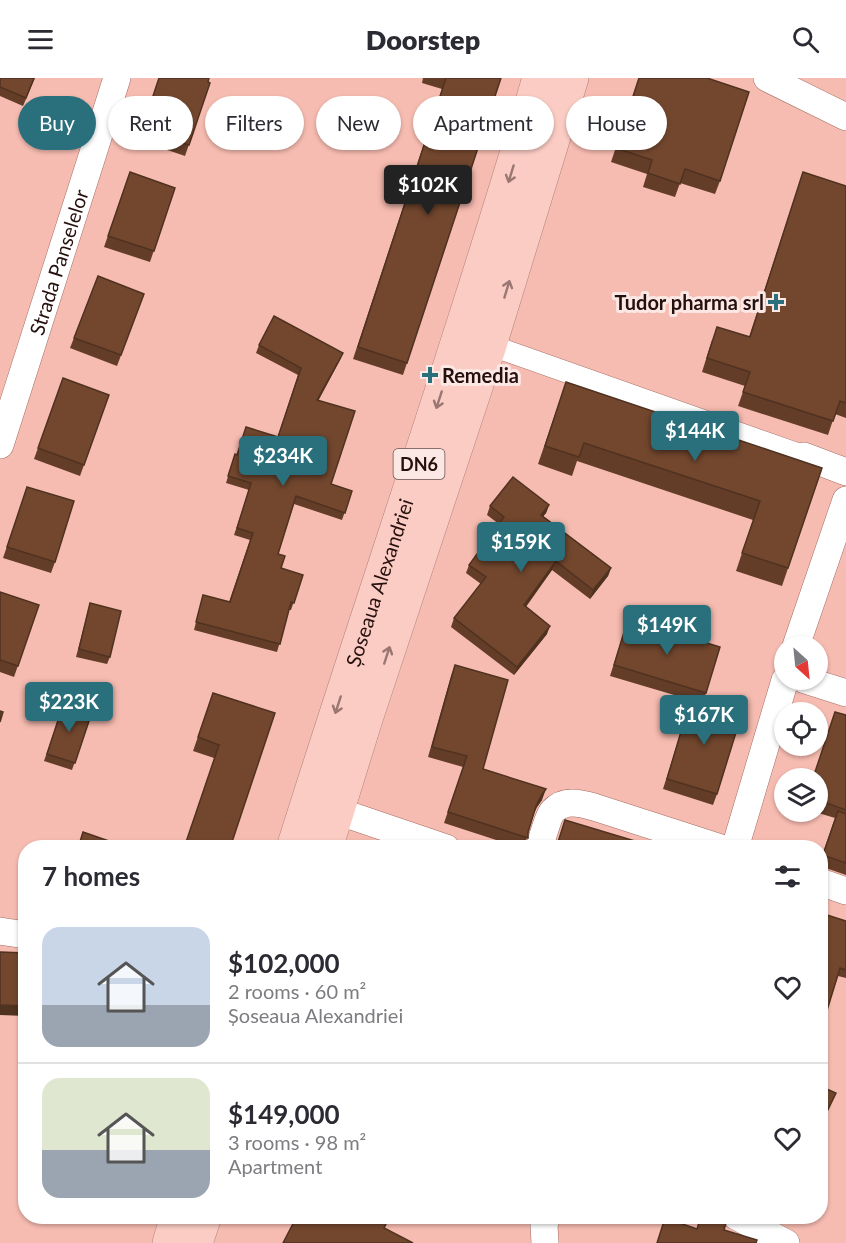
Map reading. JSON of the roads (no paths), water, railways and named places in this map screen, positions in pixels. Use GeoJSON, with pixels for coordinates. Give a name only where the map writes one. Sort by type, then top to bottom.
{"type":"FeatureCollection","features":[{"type":"Feature","properties":{"kind":"highway","name":"Șoseaua Alexandriei"},"geometry":{"type":"LineString","coordinates":[[296,840],[472,297],[539,78]]}},
{"type":"Feature","properties":{"kind":"highway","name":"Șoseaua Alexandriei"},"geometry":{"type":"LineString","coordinates":[[328,840],[366,718],[490,345],[572,78]]}},
{"type":"Feature","properties":{"kind":"highway"},"geometry":{"type":"LineString","coordinates":[[169,1243],[175,1224]]}},
{"type":"Feature","properties":{"kind":"highway"},"geometry":{"type":"LineString","coordinates":[[196,1243],[202,1224]]}},
{"type":"Feature","properties":{"kind":"street","name":"Strada Panselelor"},"geometry":{"type":"LineString","coordinates":[[0,445],[117,78]]}},
{"type":"Feature","properties":{"kind":"street"},"geometry":{"type":"LineString","coordinates":[[767,78],[846,117]]}},
{"type":"Feature","properties":{"kind":"street"},"geometry":{"type":"LineString","coordinates":[[490,345],[846,472]]}},
{"type":"Feature","properties":{"kind":"street"},"geometry":{"type":"LineString","coordinates":[[799,636],[846,500]]}},
{"type":"Feature","properties":{"kind":"street"},"geometry":{"type":"LineString","coordinates":[[828,687],[846,693]]}},
{"type":"Feature","properties":{"kind":"street"},"geometry":{"type":"LineString","coordinates":[[737,840],[782,690]]}},
{"type":"Feature","properties":{"kind":"street"},"geometry":{"type":"LineString","coordinates":[[542,840],[552,812],[572,802],[696,840]]}},
{"type":"Feature","properties":{"kind":"street"},"geometry":{"type":"LineString","coordinates":[[337,811],[422,840]]}},
{"type":"Feature","properties":{"kind":"street"},"geometry":{"type":"LineString","coordinates":[[828,885],[846,891]]}},
{"type":"Feature","properties":{"kind":"street"},"geometry":{"type":"LineString","coordinates":[[0,932],[18,934]]}},
{"type":"Feature","properties":{"kind":"street"},"geometry":{"type":"LineString","coordinates":[[544,1224],[545,1243]]}},
{"type":"Feature","properties":{"kind":"street"},"geometry":{"type":"LineString","coordinates":[[751,1224],[786,1243]]}},
{"type":"Feature","properties":{"kind":"place","name":"Tudor pharma srl"},"geometry":{"type":"Point","coordinates":[776,302]}},
{"type":"Feature","properties":{"kind":"place","name":"Remedia"},"geometry":{"type":"Point","coordinates":[430,375]}}]}
